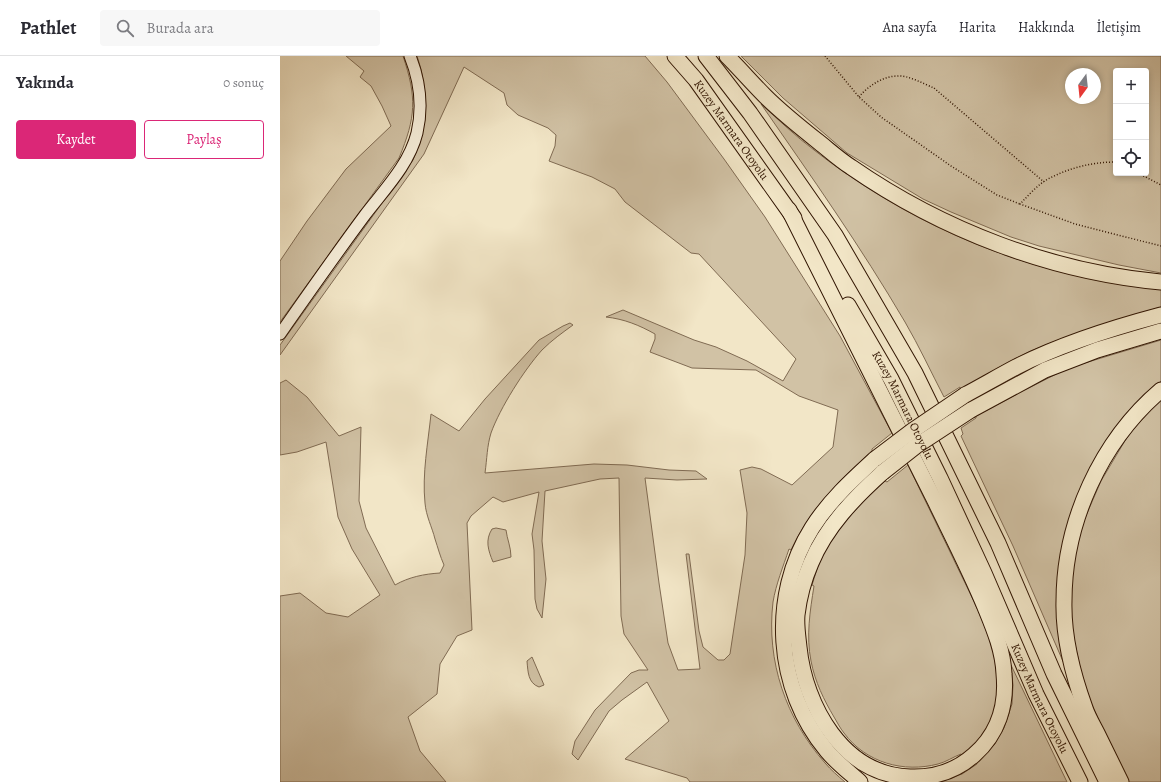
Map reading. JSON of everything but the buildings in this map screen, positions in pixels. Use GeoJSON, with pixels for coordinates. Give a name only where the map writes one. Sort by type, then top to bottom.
{"type":"FeatureCollection","features":[{"type":"Feature","properties":{"kind":"highway","name":"Kuzey Marmara Otoyolu"},"geometry":{"type":"LineString","coordinates":[[676,56],[696,80],[789,210],[891,379],[984,573],[1036,694],[1080,782]]}},
{"type":"Feature","properties":{"kind":"highway","name":"Kuzey Marmara Otoyolu"},"geometry":{"type":"LineString","coordinates":[[706,56],[750,113],[835,235],[915,373],[998,543],[1054,674],[1107,782]]}},
{"type":"Feature","properties":{"kind":"highway"},"geometry":{"type":"LineString","coordinates":[[727,56],[765,96],[840,158],[882,187],[920,209],[982,237],[1037,257],[1100,273],[1136,280],[1161,282]]}},
{"type":"Feature","properties":{"kind":"highway"},"geometry":{"type":"LineString","coordinates":[[789,210],[875,379],[972,575],[998,640],[1002,655],[1005,674],[1004,705],[998,723],[980,750],[962,764],[944,772],[920,777],[899,777],[878,771],[860,762],[833,736],[820,716],[806,686],[801,664],[797,616],[810,564],[825,536],[837,518],[864,488],[883,472],[916,446],[971,410],[1045,370],[1097,350],[1161,331]]}},
{"type":"Feature","properties":{"kind":"highway"},"geometry":{"type":"LineString","coordinates":[[860,782],[827,752],[816,736],[795,696],[788,676],[785,655],[783,612],[787,587],[794,564],[812,528],[838,495],[875,459],[912,431],[965,395],[1017,366],[1053,351],[1109,330],[1161,315]]}},
{"type":"Feature","properties":{"kind":"highway"},"geometry":{"type":"LineString","coordinates":[[1121,782],[1085,709],[1073,667],[1067,638],[1064,602],[1067,558],[1074,526],[1089,487],[1106,454],[1136,414],[1161,390]]}},
{"type":"Feature","properties":{"kind":"street"},"geometry":{"type":"LineString","coordinates":[[280,334],[314,284],[406,159],[416,134],[420,107],[420,93],[410,56]]}},
{"type":"Feature","properties":{"kind":"path"},"geometry":{"type":"LineString","coordinates":[[825,56],[859,97],[881,117],[951,166],[997,195],[1075,224],[1161,246]]}},
{"type":"Feature","properties":{"kind":"path"},"geometry":{"type":"LineString","coordinates":[[859,97],[866,89],[881,80],[898,76],[918,81],[934,88],[1044,182]]}},
{"type":"Feature","properties":{"kind":"path"},"geometry":{"type":"LineString","coordinates":[[1020,204],[1029,194],[1044,182],[1067,171],[1085,165],[1113,162]]}},
{"type":"Feature","properties":{"kind":"path"},"geometry":{"type":"LineString","coordinates":[[1144,176],[1161,185]]}},
{"type":"Feature","properties":{"kind":"shaded area"},"geometry":{"type":"Polygon","coordinates":[[[346,56],[403,56],[411,84],[413,107],[409,131],[399,158],[280,322],[280,261],[307,221],[346,169],[391,126],[371,86],[360,77],[364,71],[346,56]]]}},
{"type":"Feature","properties":{"kind":"shaded area"},"geometry":{"type":"Polygon","coordinates":[[[417,56],[645,56],[667,82],[765,217],[840,336],[892,433],[872,449],[872,451],[826,496],[807,521],[791,550],[789,549],[774,595],[772,624],[776,667],[782,688],[799,728],[827,766],[845,782],[690,782],[687,778],[625,759],[669,721],[647,682],[609,711],[578,760],[572,754],[575,741],[595,710],[631,673],[639,670],[648,670],[624,634],[621,616],[619,478],[600,479],[545,491],[542,541],[546,579],[542,618],[537,609],[535,599],[534,550],[532,534],[539,492],[503,502],[493,497],[471,516],[467,523],[472,630],[457,636],[440,664],[437,694],[408,717],[420,751],[446,782],[280,782],[280,596],[300,593],[326,613],[348,617],[380,595],[352,549],[338,517],[326,442],[297,452],[280,455],[280,383],[286,380],[307,397],[339,436],[361,427],[359,501],[366,528],[395,585],[417,576],[440,573],[444,565],[428,517],[424,492],[431,414],[459,431],[485,399],[539,340],[563,326],[570,323],[573,325],[542,350],[506,401],[491,433],[485,473],[594,464],[627,465],[669,470],[696,471],[707,479],[677,480],[645,478],[668,643],[678,670],[700,669],[686,554],[689,554],[699,631],[703,647],[718,660],[724,660],[730,654],[745,555],[747,513],[740,470],[752,467],[761,469],[792,485],[833,447],[838,410],[799,396],[756,370],[692,368],[650,352],[655,339],[655,334],[631,323],[606,317],[623,310],[694,340],[716,347],[747,361],[783,381],[796,359],[699,254],[691,253],[625,202],[615,189],[592,177],[549,161],[555,146],[556,135],[548,128],[518,115],[507,105],[504,93],[464,67],[424,154],[280,355],[280,345],[413,160],[418,147],[424,121],[425,108],[425,95],[421,69],[417,56]]]}},
{"type":"Feature","properties":{"kind":"shaded area"},"geometry":{"type":"Polygon","coordinates":[[[741,56],[1161,56],[1161,273],[1119,265],[1039,246],[1011,237],[923,199],[847,153],[783,98],[741,56]]]}},
{"type":"Feature","properties":{"kind":"shaded area"},"geometry":{"type":"Polygon","coordinates":[[[761,104],[800,139],[843,172],[874,192],[937,227],[1004,255],[1039,266],[1096,280],[1161,288],[1161,307],[1047,344],[1004,364],[944,397],[905,322],[871,266],[761,104]]]}},
{"type":"Feature","properties":{"kind":"shaded area"},"geometry":{"type":"Polygon","coordinates":[[[1161,340],[1161,381],[1149,392],[1077,498],[1065,666],[1013,546],[961,436],[963,434],[961,428],[976,418],[976,416],[1068,368],[1161,340]]]}},
{"type":"Feature","properties":{"kind":"shaded area"},"geometry":{"type":"Polygon","coordinates":[[[1161,398],[1161,782],[1127,782],[1085,690],[1073,635],[1071,608],[1072,580],[1075,554],[1082,525],[1101,481],[1129,434],[1161,398]]]}},
{"type":"Feature","properties":{"kind":"shaded area"},"geometry":{"type":"Polygon","coordinates":[[[908,465],[986,630],[993,650],[997,669],[998,688],[996,706],[987,727],[974,745],[963,756],[961,754],[938,764],[912,767],[886,763],[874,758],[863,752],[844,733],[817,683],[811,661],[809,642],[810,614],[814,586],[812,585],[818,565],[827,548],[841,526],[858,507],[885,481],[887,482],[908,465]]]}},
{"type":"Feature","properties":{"kind":"shaded area"},"geometry":{"type":"Polygon","coordinates":[[[496,528],[506,530],[511,557],[493,562],[489,549],[488,537],[492,529],[496,528]]]}},
{"type":"Feature","properties":{"kind":"shaded area"},"geometry":{"type":"Polygon","coordinates":[[[532,657],[544,685],[539,687],[533,683],[528,673],[527,661],[532,657]]]}},
{"type":"Feature","properties":{"kind":"shaded area"},"geometry":{"type":"Polygon","coordinates":[[[1011,665],[1067,782],[940,782],[962,774],[977,764],[977,761],[994,745],[1004,728],[1012,704],[1013,685],[1011,665]]]}}]}
